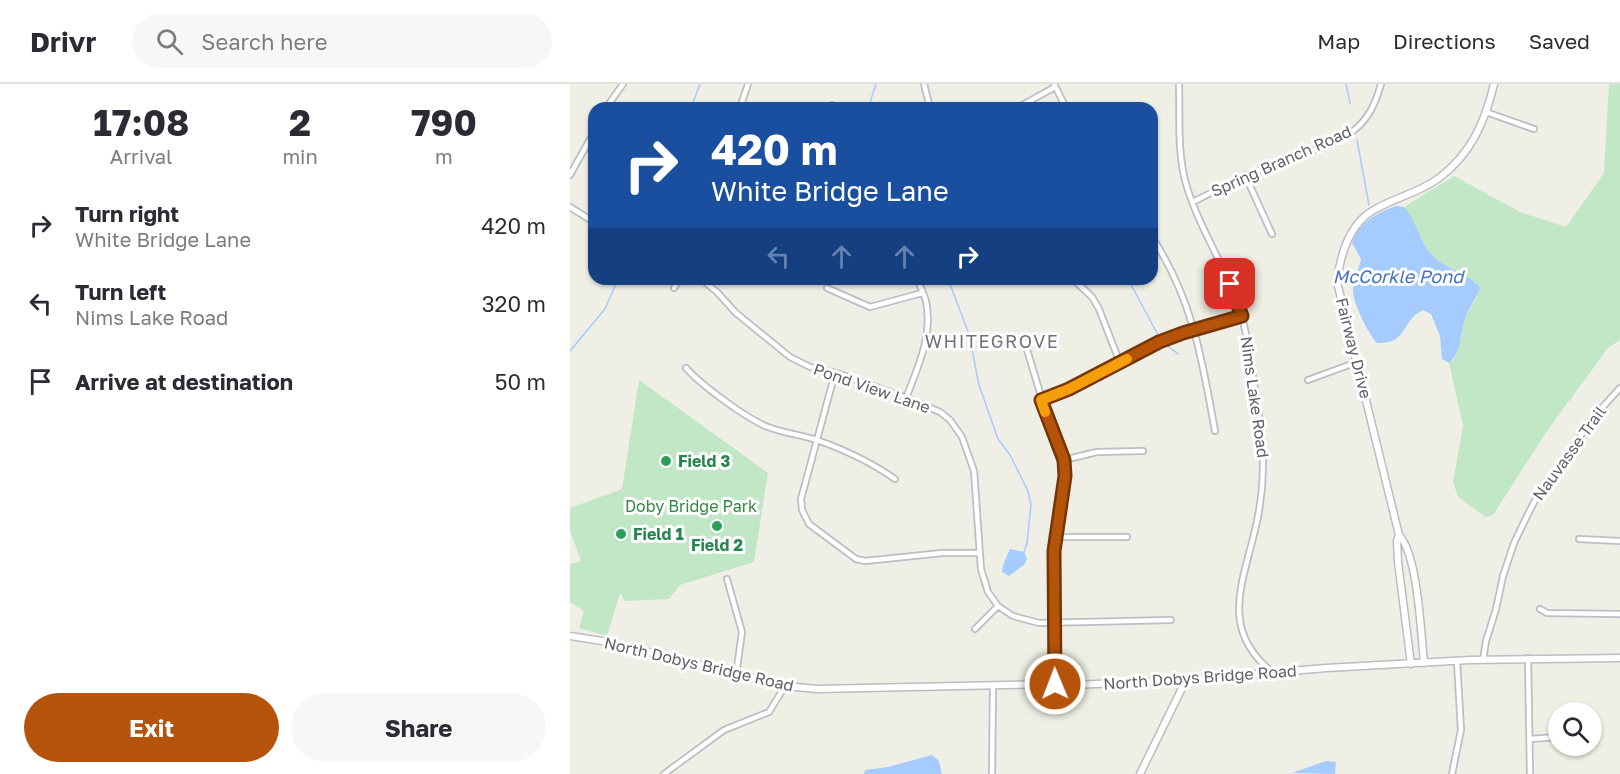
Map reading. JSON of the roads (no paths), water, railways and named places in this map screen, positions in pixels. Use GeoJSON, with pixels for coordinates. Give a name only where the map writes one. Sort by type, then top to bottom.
{"type":"FeatureCollection","features":[{"type":"Feature","properties":{"kind":"street"},"geometry":{"type":"LineString","coordinates":[[610,102],[622,84]]}},
{"type":"Feature","properties":{"kind":"street"},"geometry":{"type":"LineString","coordinates":[[742,102],[748,84]]}},
{"type":"Feature","properties":{"kind":"street"},"geometry":{"type":"LineString","coordinates":[[924,84],[928,102]]}},
{"type":"Feature","properties":{"kind":"street","name":"Nims Lake Road"},"geometry":{"type":"LineString","coordinates":[[1179,84],[1181,154],[1186,182],[1242,316],[1261,426],[1264,464],[1261,506],[1238,612],[1239,625],[1246,641],[1262,664],[1272,672]]}},
{"type":"Feature","properties":{"kind":"street","name":"Spring Branch Road"},"geometry":{"type":"LineString","coordinates":[[1193,202],[1245,175],[1337,140],[1352,132],[1368,115],[1377,100],[1381,84]]}},
{"type":"Feature","properties":{"kind":"street","name":"Fairway Drive"},"geometry":{"type":"LineString","coordinates":[[1424,663],[1411,562],[1399,535],[1337,282],[1340,259],[1350,234],[1368,214],[1411,195],[1449,169],[1472,143],[1486,112],[1494,84]]}},
{"type":"Feature","properties":{"kind":"street"},"geometry":{"type":"LineString","coordinates":[[1027,102],[1054,86],[1063,102]]}},
{"type":"Feature","properties":{"kind":"street"},"geometry":{"type":"LineString","coordinates":[[1486,112],[1534,129]]}},
{"type":"Feature","properties":{"kind":"street"},"geometry":{"type":"LineString","coordinates":[[570,175],[588,143]]}},
{"type":"Feature","properties":{"kind":"street"},"geometry":{"type":"LineString","coordinates":[[1245,175],[1272,234]]}},
{"type":"Feature","properties":{"kind":"street"},"geometry":{"type":"LineString","coordinates":[[570,207],[588,218]]}},
{"type":"Feature","properties":{"kind":"street"},"geometry":{"type":"LineString","coordinates":[[1158,248],[1183,292],[1195,330],[1215,431]]}},
{"type":"Feature","properties":{"kind":"street","name":"Pond View Lane"},"geometry":{"type":"LineString","coordinates":[[708,285],[736,313],[790,357],[810,367],[835,373],[906,398],[940,412],[950,420],[962,437],[971,458],[975,477],[979,553],[985,584],[998,606]]}},
{"type":"Feature","properties":{"kind":"street"},"geometry":{"type":"LineString","coordinates":[[906,398],[926,347],[926,299],[919,285]]}},
{"type":"Feature","properties":{"kind":"street"},"geometry":{"type":"LineString","coordinates":[[1079,285],[1092,297],[1099,309],[1120,363]]}},
{"type":"Feature","properties":{"kind":"street"},"geometry":{"type":"LineString","coordinates":[[827,288],[870,308],[922,293]]}},
{"type":"Feature","properties":{"kind":"street"},"geometry":{"type":"LineString","coordinates":[[1041,400],[1069,389],[1159,342],[1242,316]]}},
{"type":"Feature","properties":{"kind":"street"},"geometry":{"type":"LineString","coordinates":[[1025,343],[1041,400],[1064,460],[1065,476],[1054,551],[1055,684]]}},
{"type":"Feature","properties":{"kind":"street"},"geometry":{"type":"LineString","coordinates":[[1308,380],[1357,362]]}},
{"type":"Feature","properties":{"kind":"street"},"geometry":{"type":"LineString","coordinates":[[686,368],[696,380],[756,422],[816,440],[864,459],[895,479]]}},
{"type":"Feature","properties":{"kind":"street"},"geometry":{"type":"LineString","coordinates":[[835,373],[801,499],[802,510],[809,524],[848,555],[865,561],[942,553],[979,553]]}},
{"type":"Feature","properties":{"kind":"street","name":"Nauvasse Trail"},"geometry":{"type":"LineString","coordinates":[[1483,660],[1503,576],[1514,543],[1529,512],[1542,487],[1564,461],[1591,420],[1620,388]]}},
{"type":"Feature","properties":{"kind":"street"},"geometry":{"type":"LineString","coordinates":[[1064,460],[1097,452],[1143,451]]}},
{"type":"Feature","properties":{"kind":"street","name":"Fairway Drive"},"geometry":{"type":"LineString","coordinates":[[1399,535],[1398,555],[1411,664]]}},
{"type":"Feature","properties":{"kind":"street"},"geometry":{"type":"LineString","coordinates":[[1056,537],[1127,537]]}},
{"type":"Feature","properties":{"kind":"street"},"geometry":{"type":"LineString","coordinates":[[1579,539],[1620,541]]}},
{"type":"Feature","properties":{"kind":"street"},"geometry":{"type":"LineString","coordinates":[[728,579],[742,632],[736,675]]}},
{"type":"Feature","properties":{"kind":"street"},"geometry":{"type":"LineString","coordinates":[[975,628],[998,606],[1023,620],[1054,624],[1171,620]]}},
{"type":"Feature","properties":{"kind":"street"},"geometry":{"type":"LineString","coordinates":[[1540,609],[1547,613],[1620,614]]}},
{"type":"Feature","properties":{"kind":"street","name":"North Dobys Bridge Road"},"geometry":{"type":"LineString","coordinates":[[570,636],[608,642],[785,686],[845,689],[1073,685],[1186,680],[1272,672],[1457,661],[1620,658]]}},
{"type":"Feature","properties":{"kind":"street"},"geometry":{"type":"LineString","coordinates":[[1528,658],[1530,774]]}},
{"type":"Feature","properties":{"kind":"street"},"geometry":{"type":"LineString","coordinates":[[1452,774],[1461,730],[1457,661]]}},
{"type":"Feature","properties":{"kind":"street"},"geometry":{"type":"LineString","coordinates":[[1140,774],[1186,680]]}},
{"type":"Feature","properties":{"kind":"street"},"geometry":{"type":"LineString","coordinates":[[664,774],[724,730],[768,712],[785,686]]}},
{"type":"Feature","properties":{"kind":"street"},"geometry":{"type":"LineString","coordinates":[[992,774],[993,686]]}},
{"type":"Feature","properties":{"kind":"street"},"geometry":{"type":"LineString","coordinates":[[1530,739],[1548,738]]}},
{"type":"Feature","properties":{"kind":"water","name":"McCorkle Pond"},"geometry":{"type":"Polygon","coordinates":[[[1396,206],[1404,207],[1424,244],[1438,261],[1471,279],[1480,288],[1465,319],[1456,354],[1449,363],[1442,359],[1440,336],[1431,314],[1423,310],[1411,320],[1400,336],[1394,340],[1377,343],[1358,311],[1353,287],[1361,259],[1352,243],[1363,225],[1396,206]]]}},
{"type":"Feature","properties":{"kind":"water"},"geometry":{"type":"Polygon","coordinates":[[[1010,549],[1024,552],[1027,559],[1024,565],[1009,576],[1002,572],[1010,549]]]}},
{"type":"Feature","properties":{"kind":"water"},"geometry":{"type":"Polygon","coordinates":[[[932,755],[939,761],[942,774],[864,774],[865,770],[888,767],[932,755]]]}},
{"type":"Feature","properties":{"kind":"water"},"geometry":{"type":"Polygon","coordinates":[[[1326,761],[1336,762],[1335,774],[1292,773],[1326,761]]]}},
{"type":"Feature","properties":{"kind":"waterway"},"geometry":{"type":"LineString","coordinates":[[693,102],[700,84]]}},
{"type":"Feature","properties":{"kind":"waterway"},"geometry":{"type":"LineString","coordinates":[[871,102],[876,84]]}},
{"type":"Feature","properties":{"kind":"waterway"},"geometry":{"type":"LineString","coordinates":[[1346,84],[1350,103]]}},
{"type":"Feature","properties":{"kind":"waterway"},"geometry":{"type":"LineString","coordinates":[[1357,140],[1369,205]]}},
{"type":"Feature","properties":{"kind":"waterway"},"geometry":{"type":"LineString","coordinates":[[570,351],[605,309],[615,285]]}},
{"type":"Feature","properties":{"kind":"waterway"},"geometry":{"type":"LineString","coordinates":[[950,285],[969,334],[979,385],[998,439],[1010,455],[1028,491],[1031,505],[1024,552]]}},
{"type":"Feature","properties":{"kind":"waterway"},"geometry":{"type":"LineString","coordinates":[[1131,285],[1158,335]]}},
{"type":"Feature","properties":{"kind":"waterway"},"geometry":{"type":"LineString","coordinates":[[1165,344],[1178,354]]}},
{"type":"Feature","properties":{"kind":"place","name":"Field 3"},"geometry":{"type":"Point","coordinates":[666,461]}},
{"type":"Feature","properties":{"kind":"place","name":"Field 2"},"geometry":{"type":"Point","coordinates":[717,526]}},
{"type":"Feature","properties":{"kind":"place","name":"Field 1"},"geometry":{"type":"Point","coordinates":[621,534]}},
{"type":"Feature","properties":{"kind":"district","name":"WHITEGROVE"},"geometry":{"type":"Point","coordinates":[992,341]}},
{"type":"Feature","properties":{"kind":"park label","name":"Doby Bridge Park"},"geometry":{"type":"Point","coordinates":[691,506]}}]}
